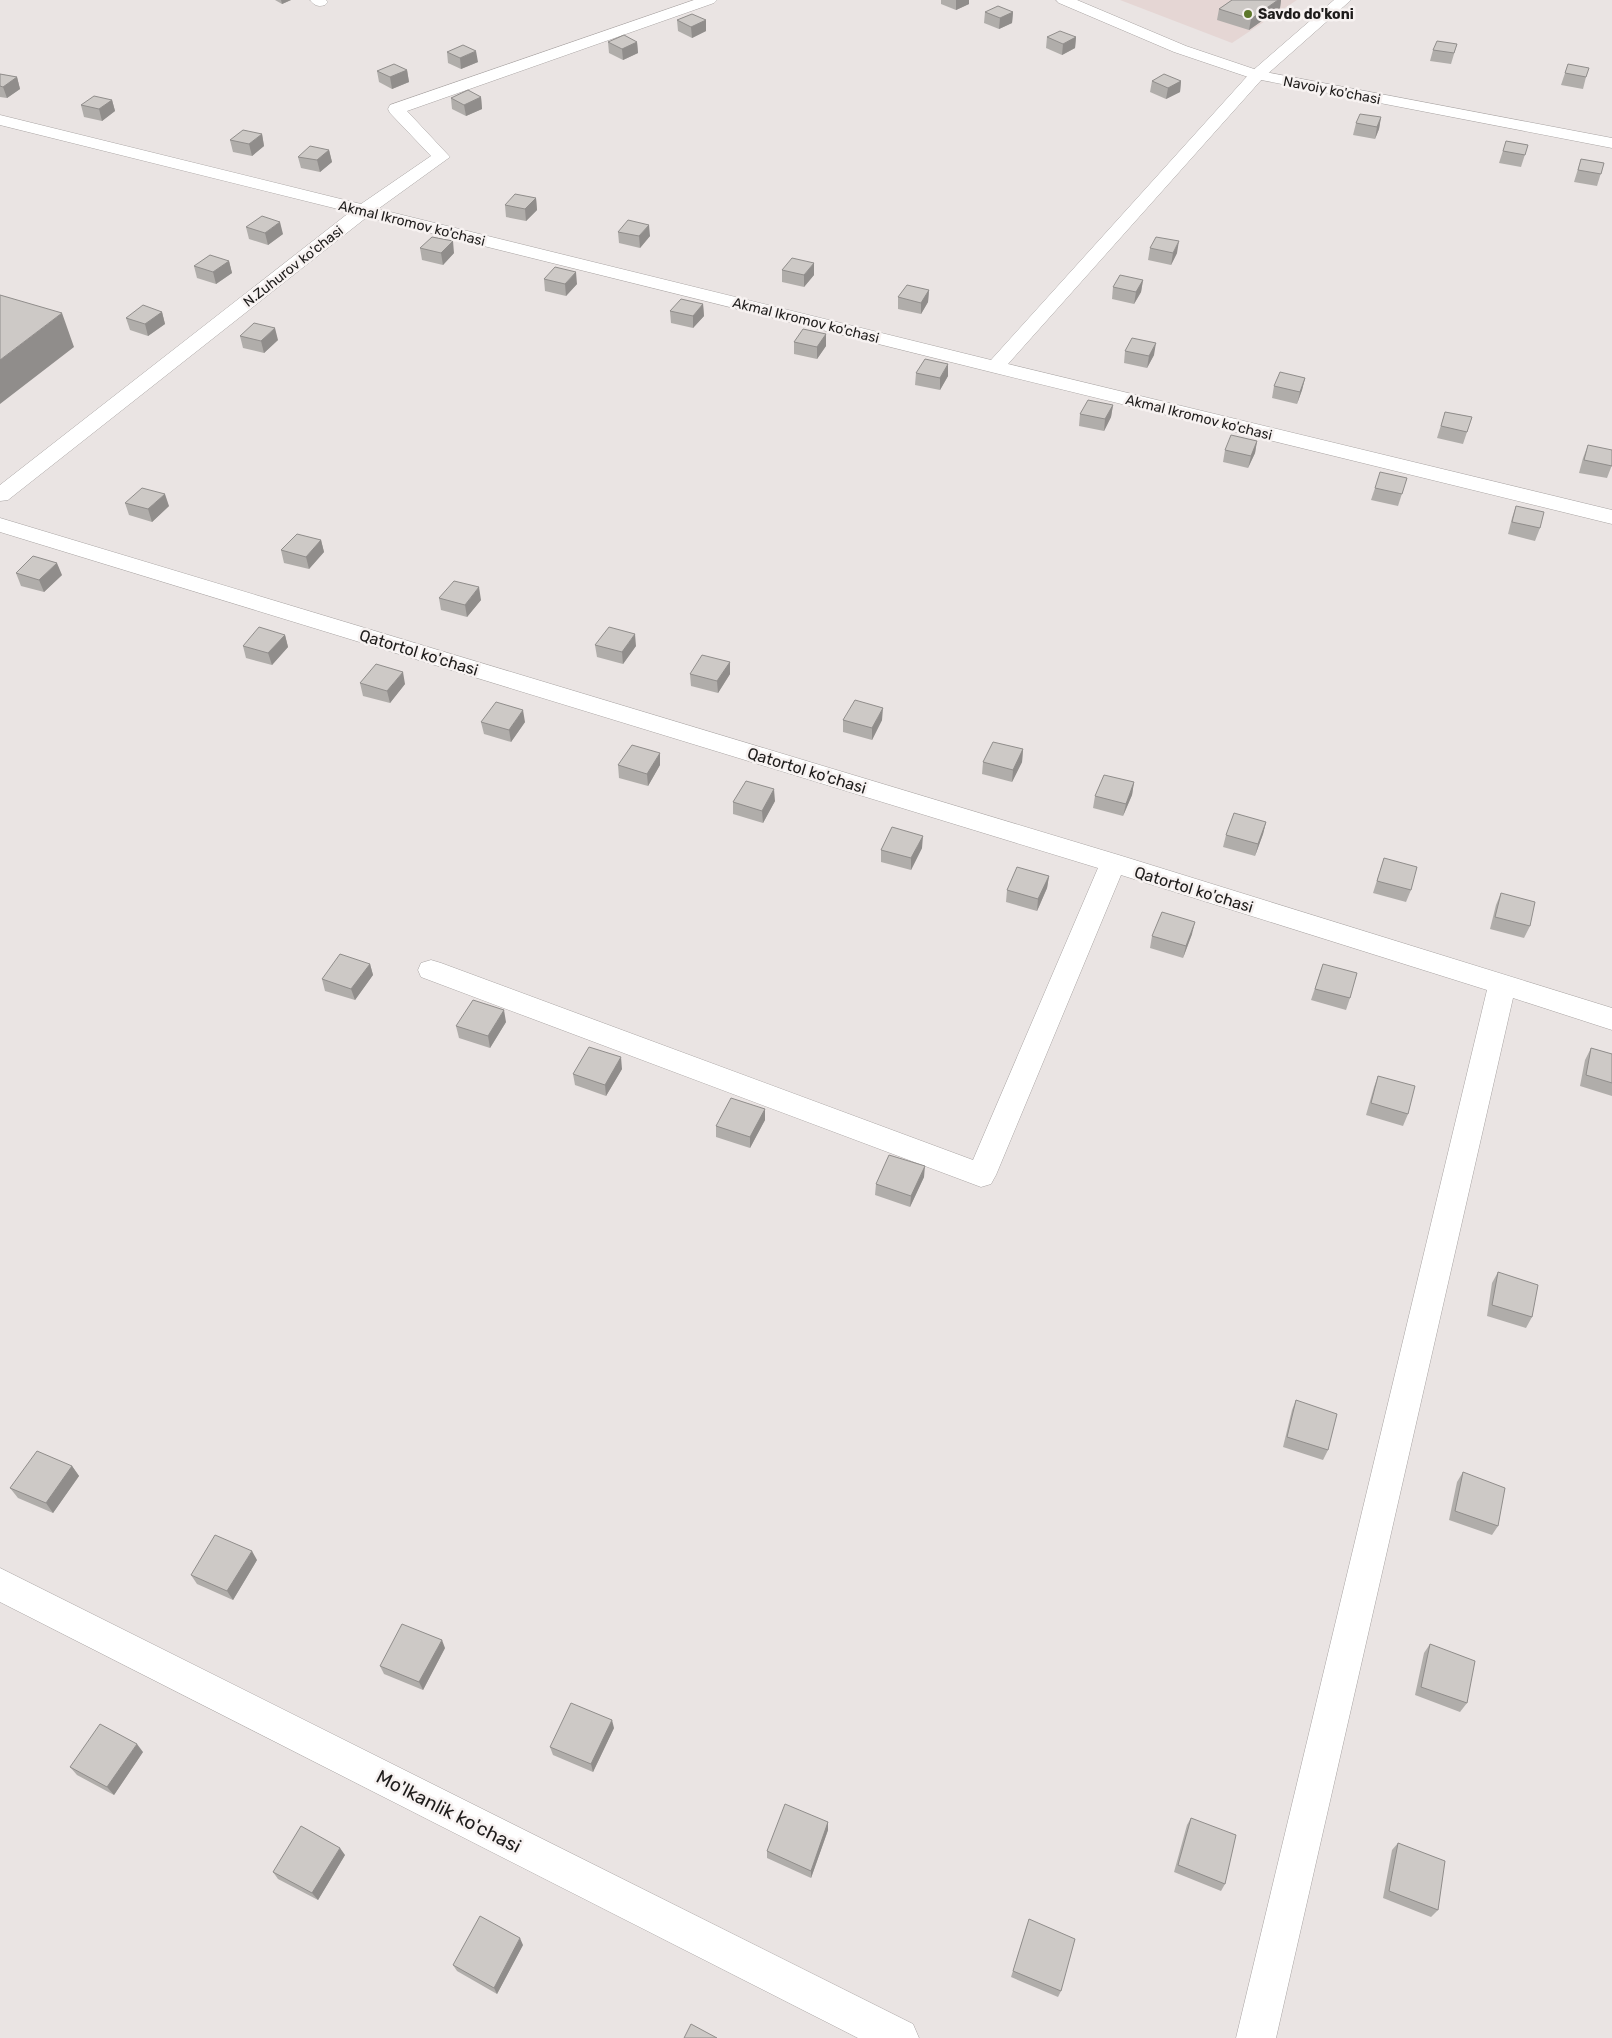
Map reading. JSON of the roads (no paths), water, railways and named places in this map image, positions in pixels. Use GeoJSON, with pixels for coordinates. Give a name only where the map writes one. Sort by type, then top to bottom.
{"type":"FeatureCollection","features":[{"type":"Feature","properties":{"kind":"street","name":"N.Zuhurov ko'chasi"},"geometry":{"type":"LineString","coordinates":[[0,495],[363,211],[441,157],[396,109],[709,0]]}},
{"type":"Feature","properties":{"kind":"street","name":"Navoiy ko'chasi"},"geometry":{"type":"LineString","coordinates":[[1064,0],[1180,49],[1257,76],[1612,143]]}},
{"type":"Feature","properties":{"kind":"street"},"geometry":{"type":"LineString","coordinates":[[996,367],[1257,76],[1343,0]]}},
{"type":"Feature","properties":{"kind":"street","name":"Akmal Ikromov ko'chasi"},"geometry":{"type":"LineString","coordinates":[[0,120],[996,367],[1612,517]]}},
{"type":"Feature","properties":{"kind":"street","name":"Qatortol ko'chasi"},"geometry":{"type":"LineString","coordinates":[[0,525],[1113,864],[1612,1019]]}},
{"type":"Feature","properties":{"kind":"street"},"geometry":{"type":"LineString","coordinates":[[431,970],[980,1175],[1113,864]]}},
{"type":"Feature","properties":{"kind":"street"},"geometry":{"type":"LineString","coordinates":[[1256,2038],[1502,985]]}},
{"type":"Feature","properties":{"kind":"street","name":"Mo'lkanlik ko'chasi"},"geometry":{"type":"LineString","coordinates":[[0,1584],[899,2038]]}},
{"type":"Feature","properties":{"kind":"place","name":"Savdo do'koni"},"geometry":{"type":"Point","coordinates":[1248,14]}}]}
